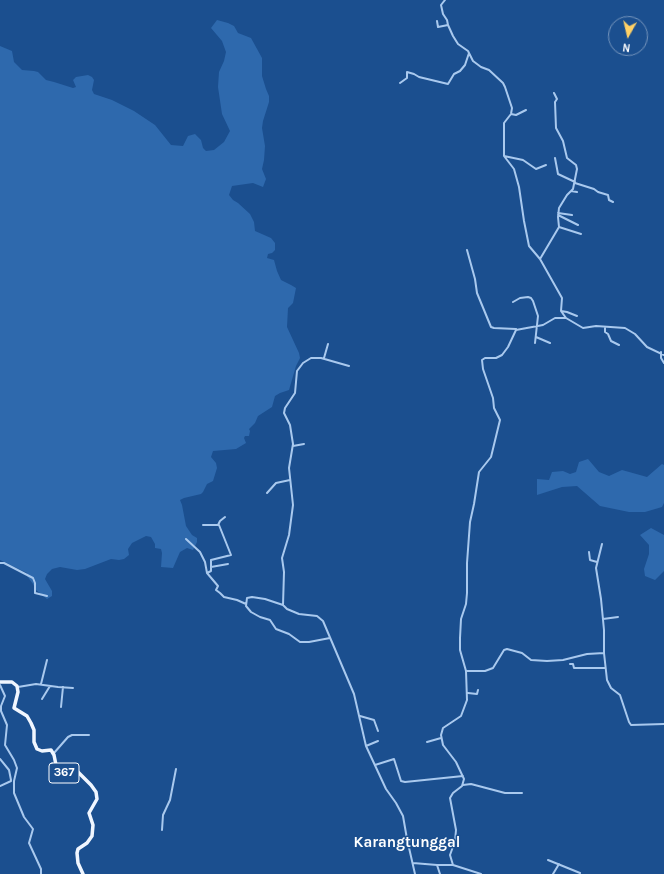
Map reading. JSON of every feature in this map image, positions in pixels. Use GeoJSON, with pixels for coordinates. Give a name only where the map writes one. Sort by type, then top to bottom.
{"type":"FeatureCollection","features":[{"type":"Feature","properties":{"kind":"main road"},"geometry":{"type":"LineString","coordinates":[[0,682],[12,682],[18,687]]}},
{"type":"Feature","properties":{"kind":"main road","name":"367"},"geometry":{"type":"LineString","coordinates":[[18,687],[14,709],[27,716],[34,732],[34,742],[37,749],[41,751],[50,750],[53,753],[55,763],[60,772],[78,772],[91,785],[97,794],[97,799],[88,813],[94,826],[92,836],[77,853],[78,863],[83,874]]}},
{"type":"Feature","properties":{"kind":"street"},"geometry":{"type":"LineString","coordinates":[[445,0],[441,5],[452,36],[469,54],[473,61],[481,67],[489,70],[503,83],[512,108],[511,114],[504,123],[504,156],[514,169],[519,187],[529,246],[540,259],[562,298],[561,311],[566,318],[583,328],[596,326],[625,328],[635,334],[647,347],[661,352],[664,355]]}},
{"type":"Feature","properties":{"kind":"street"},"geometry":{"type":"LineString","coordinates":[[437,21],[438,27],[448,25]]}},
{"type":"Feature","properties":{"kind":"street"},"geometry":{"type":"LineString","coordinates":[[400,83],[407,78],[407,72],[414,74],[419,78],[448,84],[454,74],[460,71],[466,63],[469,54]]}},
{"type":"Feature","properties":{"kind":"street"},"geometry":{"type":"LineString","coordinates":[[540,259],[559,227],[559,208],[575,183],[577,167],[567,158],[563,141],[556,128],[555,102],[557,99],[554,93]]}},
{"type":"Feature","properties":{"kind":"street"},"geometry":{"type":"LineString","coordinates":[[511,114],[516,115],[526,110]]}},
{"type":"Feature","properties":{"kind":"street"},"geometry":{"type":"LineString","coordinates":[[504,156],[524,160],[537,169],[546,165]]}},
{"type":"Feature","properties":{"kind":"street"},"geometry":{"type":"LineString","coordinates":[[555,158],[558,174],[575,183],[608,195],[609,200],[613,202]]}},
{"type":"Feature","properties":{"kind":"street"},"geometry":{"type":"LineString","coordinates":[[571,191],[577,192]]}},
{"type":"Feature","properties":{"kind":"street"},"geometry":{"type":"LineString","coordinates":[[558,214],[572,215]]}},
{"type":"Feature","properties":{"kind":"street"},"geometry":{"type":"LineString","coordinates":[[558,214],[578,225]]}},
{"type":"Feature","properties":{"kind":"street"},"geometry":{"type":"LineString","coordinates":[[559,227],[581,234]]}},
{"type":"Feature","properties":{"kind":"street"},"geometry":{"type":"LineString","coordinates":[[467,250],[475,279],[477,293],[491,327],[517,329],[538,326],[555,318],[566,318]]}},
{"type":"Feature","properties":{"kind":"street"},"geometry":{"type":"LineString","coordinates":[[513,302],[521,298],[531,298],[537,314],[538,326],[535,344]]}},
{"type":"Feature","properties":{"kind":"street"},"geometry":{"type":"LineString","coordinates":[[561,311],[577,316]]}},
{"type":"Feature","properties":{"kind":"street"},"geometry":{"type":"LineString","coordinates":[[605,327],[605,332],[608,334],[611,342],[619,346]]}},
{"type":"Feature","properties":{"kind":"street"},"geometry":{"type":"LineString","coordinates":[[462,785],[463,776],[456,762],[443,745],[441,738],[444,728],[460,718],[466,707],[468,693],[466,671],[460,650],[460,638],[461,619],[467,593],[467,563],[470,522],[479,472],[491,457],[500,420],[494,408],[493,398],[483,369],[482,360],[485,358],[496,358],[502,355],[509,345],[515,330],[517,329]]}},
{"type":"Feature","properties":{"kind":"street"},"geometry":{"type":"LineString","coordinates":[[536,337],[550,343]]}},
{"type":"Feature","properties":{"kind":"street"},"geometry":{"type":"LineString","coordinates":[[324,358],[328,344]]}},
{"type":"Feature","properties":{"kind":"street"},"geometry":{"type":"LineString","coordinates":[[661,352],[661,358],[664,362]]}},
{"type":"Feature","properties":{"kind":"street"},"geometry":{"type":"LineString","coordinates":[[283,605],[284,572],[282,560],[290,535],[293,505],[290,465],[293,446],[290,425],[284,410],[295,393],[297,371],[301,365],[311,358],[324,358],[349,366]]}},
{"type":"Feature","properties":{"kind":"street"},"geometry":{"type":"LineString","coordinates":[[293,446],[304,444]]}},
{"type":"Feature","properties":{"kind":"street"},"geometry":{"type":"LineString","coordinates":[[267,493],[276,483],[290,480]]}},
{"type":"Feature","properties":{"kind":"street"},"geometry":{"type":"LineString","coordinates":[[218,525],[225,517]]}},
{"type":"Feature","properties":{"kind":"street"},"geometry":{"type":"LineString","coordinates":[[203,525],[218,525]]}},
{"type":"Feature","properties":{"kind":"street"},"geometry":{"type":"LineString","coordinates":[[207,573],[211,571],[211,560],[231,555],[218,525]]}},
{"type":"Feature","properties":{"kind":"street"},"geometry":{"type":"LineString","coordinates":[[186,539],[200,552],[205,562],[207,573],[218,586],[216,590],[224,597],[246,604]]}},
{"type":"Feature","properties":{"kind":"street"},"geometry":{"type":"LineString","coordinates":[[602,544],[597,562],[596,576],[603,619],[605,668],[608,683],[613,690],[620,695],[630,724],[664,724]]}},
{"type":"Feature","properties":{"kind":"street"},"geometry":{"type":"LineString","coordinates":[[589,552],[590,560],[597,562]]}},
{"type":"Feature","properties":{"kind":"street"},"geometry":{"type":"LineString","coordinates":[[0,562],[33,578],[35,581],[35,593],[47,596]]}},
{"type":"Feature","properties":{"kind":"street"},"geometry":{"type":"LineString","coordinates":[[211,567],[228,564]]}},
{"type":"Feature","properties":{"kind":"street"},"geometry":{"type":"LineString","coordinates":[[330,638],[300,642],[289,634],[276,629],[270,620],[253,613],[248,609],[246,604],[247,598],[252,597],[265,599],[283,605],[287,609],[299,614],[319,616],[324,624],[351,683],[366,746],[386,789],[403,816],[407,842],[415,874]]}},
{"type":"Feature","properties":{"kind":"street"},"geometry":{"type":"LineString","coordinates":[[603,619],[618,617]]}},
{"type":"Feature","properties":{"kind":"street"},"geometry":{"type":"LineString","coordinates":[[466,671],[485,671],[493,668],[504,650],[507,649],[522,653],[531,660],[547,661],[563,660],[587,654],[604,653]]}},
{"type":"Feature","properties":{"kind":"street"},"geometry":{"type":"LineString","coordinates":[[41,684],[47,660]]}},
{"type":"Feature","properties":{"kind":"street"},"geometry":{"type":"LineString","coordinates":[[570,664],[573,664],[574,668],[605,668]]}},
{"type":"Feature","properties":{"kind":"street"},"geometry":{"type":"LineString","coordinates":[[18,687],[41,684],[63,688],[73,688]]}},
{"type":"Feature","properties":{"kind":"street"},"geometry":{"type":"LineString","coordinates":[[0,685],[4,696],[1,711],[7,728],[5,745],[17,768],[17,772],[13,780],[0,786]]}},
{"type":"Feature","properties":{"kind":"street"},"geometry":{"type":"LineString","coordinates":[[42,699],[50,686]]}},
{"type":"Feature","properties":{"kind":"street"},"geometry":{"type":"LineString","coordinates":[[61,707],[63,688]]}},
{"type":"Feature","properties":{"kind":"street"},"geometry":{"type":"LineString","coordinates":[[468,693],[477,694],[478,690]]}},
{"type":"Feature","properties":{"kind":"street"},"geometry":{"type":"LineString","coordinates":[[359,715],[374,720],[378,731]]}},
{"type":"Feature","properties":{"kind":"street"},"geometry":{"type":"LineString","coordinates":[[53,753],[68,737],[72,735],[89,734]]}},
{"type":"Feature","properties":{"kind":"street"},"geometry":{"type":"LineString","coordinates":[[428,742],[441,738]]}},
{"type":"Feature","properties":{"kind":"street"},"geometry":{"type":"LineString","coordinates":[[366,746],[378,741]]}},
{"type":"Feature","properties":{"kind":"street"},"geometry":{"type":"LineString","coordinates":[[0,759],[9,770],[13,780],[16,798],[26,821],[33,829],[29,844],[41,869],[41,874]]}},
{"type":"Feature","properties":{"kind":"street"},"geometry":{"type":"LineString","coordinates":[[375,765],[394,759],[403,782],[463,776]]}},
{"type":"Feature","properties":{"kind":"street"},"geometry":{"type":"LineString","coordinates":[[162,830],[163,815],[170,800],[176,769]]}},
{"type":"Feature","properties":{"kind":"street"},"geometry":{"type":"LineString","coordinates":[[453,864],[450,855],[455,841],[456,830],[450,798],[452,794],[462,785],[471,784],[503,793],[522,793]]}},
{"type":"Feature","properties":{"kind":"street"},"geometry":{"type":"LineString","coordinates":[[407,842],[421,839]]}},
{"type":"Feature","properties":{"kind":"street"},"geometry":{"type":"LineString","coordinates":[[548,860],[580,873]]}},
{"type":"Feature","properties":{"kind":"street"},"geometry":{"type":"LineString","coordinates":[[413,863],[437,865],[453,864],[481,874]]}},
{"type":"Feature","properties":{"kind":"street"},"geometry":{"type":"LineString","coordinates":[[554,874],[558,864]]}},
{"type":"Feature","properties":{"kind":"street"},"geometry":{"type":"LineString","coordinates":[[437,865],[440,874]]}},
{"type":"Feature","properties":{"kind":"shaded area"},"geometry":{"type":"Polygon","coordinates":[[[217,20],[234,26],[238,33],[251,38],[262,58],[262,76],[269,96],[269,102],[262,128],[265,146],[262,169],[266,179],[263,187],[253,183],[232,186],[229,195],[250,214],[254,222],[255,231],[271,238],[275,243],[275,250],[268,254],[267,258],[274,260],[281,280],[296,288],[293,303],[288,308],[287,327],[300,358],[289,390],[275,396],[272,407],[258,416],[255,423],[249,429],[249,436],[245,436],[244,438],[246,443],[236,449],[213,451],[211,457],[216,463],[217,468],[213,481],[207,484],[201,494],[180,500],[186,526],[192,535],[197,538],[197,542],[193,550],[187,548],[180,552],[173,568],[161,567],[161,549],[155,548],[155,544],[151,537],[146,536],[132,543],[128,549],[129,555],[124,559],[111,559],[85,569],[77,570],[60,567],[52,569],[47,574],[45,579],[52,591],[52,596],[47,599],[36,590],[27,576],[27,573],[0,560],[0,46],[12,51],[14,62],[22,70],[38,72],[46,80],[73,88],[76,87],[73,80],[76,77],[88,75],[92,77],[94,80],[92,90],[94,94],[112,100],[134,111],[155,125],[171,145],[183,146],[188,136],[195,134],[201,140],[203,148],[206,151],[214,150],[224,142],[230,131],[222,114],[218,87],[219,72],[226,52],[222,41],[211,28],[217,20]]]}},
{"type":"Feature","properties":{"kind":"shaded area"},"geometry":{"type":"Polygon","coordinates":[[[588,459],[599,472],[609,476],[622,470],[647,477],[662,464],[664,465],[664,503],[662,507],[645,512],[629,512],[600,506],[577,486],[562,487],[537,495],[537,479],[549,480],[552,472],[563,471],[570,474],[576,472],[579,462],[588,459]]]}},
{"type":"Feature","properties":{"kind":"shaded area"},"geometry":{"type":"Polygon","coordinates":[[[651,528],[664,535],[664,571],[655,580],[645,576],[644,569],[649,554],[649,545],[640,535],[651,528]]]}},
{"type":"Feature","properties":{"kind":"district","name":"Karangtunggal"},"geometry":{"type":"Point","coordinates":[407,843]}}]}
